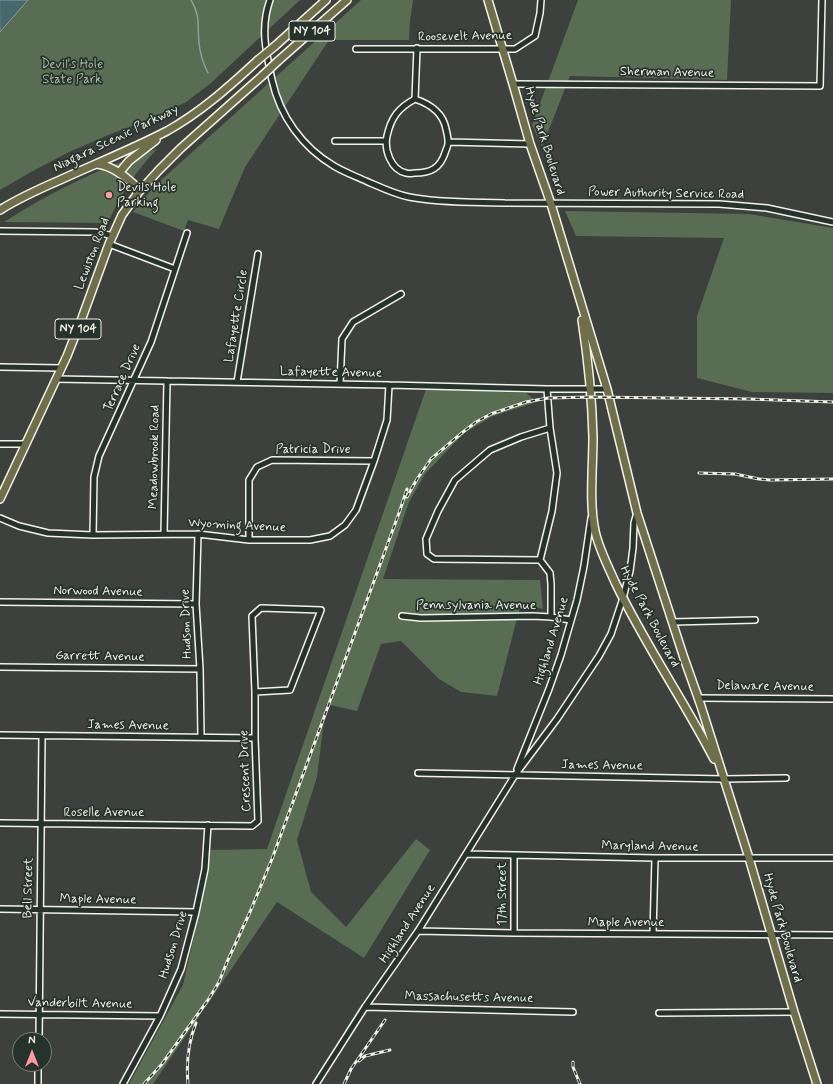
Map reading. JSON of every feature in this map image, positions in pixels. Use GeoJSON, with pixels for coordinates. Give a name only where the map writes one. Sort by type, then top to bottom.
{"type":"FeatureCollection","features":[{"type":"Feature","properties":{"kind":"main road","name":"Niagara Scenic Parkway"},"geometry":{"type":"LineString","coordinates":[[0,210],[28,194],[168,130],[184,121],[210,102],[326,0]]}},
{"type":"Feature","properties":{"kind":"main road","name":"Lewiston Road"},"geometry":{"type":"LineString","coordinates":[[0,499],[77,331],[112,236],[122,215],[140,190],[172,156],[347,0]]}},
{"type":"Feature","properties":{"kind":"main road","name":"Hyde Park Boulevard"},"geometry":{"type":"LineString","coordinates":[[488,0],[530,144],[551,204],[607,389],[637,513],[749,858],[794,1012],[817,1084]]}},
{"type":"Feature","properties":{"kind":"main road"},"geometry":{"type":"LineString","coordinates":[[119,173],[129,161],[168,130]]}},
{"type":"Feature","properties":{"kind":"main road"},"geometry":{"type":"LineString","coordinates":[[94,164],[107,166],[119,173],[140,190]]}},
{"type":"Feature","properties":{"kind":"main road","name":"Hyde Park Boulevard"},"geometry":{"type":"LineString","coordinates":[[576,289],[585,343],[590,389],[592,436],[592,508],[595,532],[623,598],[641,633],[701,734],[724,779]]}},
{"type":"Feature","properties":{"kind":"street","name":"Power Authority Service Road"},"geometry":{"type":"LineString","coordinates":[[270,0],[266,17],[264,42],[274,91],[282,110],[292,127],[305,144],[334,166],[392,192],[410,197],[441,201],[551,204],[735,205],[777,210],[833,222]]}},
{"type":"Feature","properties":{"kind":"street","name":"Roosevelt Avenue"},"geometry":{"type":"LineString","coordinates":[[356,49],[515,49],[535,36],[541,0]]}},
{"type":"Feature","properties":{"kind":"street","name":"Sherman Avenue"},"geometry":{"type":"LineString","coordinates":[[513,84],[820,86],[822,0]]}},
{"type":"Feature","properties":{"kind":"street"},"geometry":{"type":"LineString","coordinates":[[415,99],[417,48]]}},
{"type":"Feature","properties":{"kind":"street"},"geometry":{"type":"LineString","coordinates":[[415,99],[424,102],[439,114],[445,125],[449,142],[444,156],[437,167],[426,173],[406,173],[396,168],[391,161],[387,153],[386,141],[389,126],[397,111],[406,103],[415,99]]}},
{"type":"Feature","properties":{"kind":"street"},"geometry":{"type":"LineString","coordinates":[[335,141],[386,141]]}},
{"type":"Feature","properties":{"kind":"street"},"geometry":{"type":"LineString","coordinates":[[449,142],[530,144]]}},
{"type":"Feature","properties":{"kind":"street"},"geometry":{"type":"LineString","coordinates":[[0,231],[97,232],[112,236]]}},
{"type":"Feature","properties":{"kind":"street","name":"Terrace Drive"},"geometry":{"type":"LineString","coordinates":[[92,535],[94,477],[100,456],[154,333],[187,233]]}},
{"type":"Feature","properties":{"kind":"street"},"geometry":{"type":"LineString","coordinates":[[109,244],[175,269]]}},
{"type":"Feature","properties":{"kind":"street","name":"Lafayette Circle"},"geometry":{"type":"LineString","coordinates":[[237,382],[258,254]]}},
{"type":"Feature","properties":{"kind":"street"},"geometry":{"type":"LineString","coordinates":[[340,384],[342,339],[353,322],[401,294]]}},
{"type":"Feature","properties":{"kind":"street"},"geometry":{"type":"LineString","coordinates":[[0,367],[61,368]]}},
{"type":"Feature","properties":{"kind":"street","name":"Lafayette Avenue"},"geometry":{"type":"LineString","coordinates":[[56,379],[607,389]]}},
{"type":"Feature","properties":{"kind":"street","name":"Meadowbrook Road"},"geometry":{"type":"LineString","coordinates":[[164,534],[167,381]]}},
{"type":"Feature","properties":{"kind":"street","name":"Wyoming Avenue"},"geometry":{"type":"LineString","coordinates":[[0,518],[19,526],[48,533],[92,535],[198,534],[249,540],[310,540],[330,536],[345,526],[356,510],[387,420],[389,385]]}},
{"type":"Feature","properties":{"kind":"street"},"geometry":{"type":"LineString","coordinates":[[540,560],[552,511],[557,472],[550,428],[547,389]]}},
{"type":"Feature","properties":{"kind":"street"},"geometry":{"type":"LineString","coordinates":[[540,560],[434,559],[427,554],[426,539],[438,511],[455,480],[490,450],[521,437],[550,428]]}},
{"type":"Feature","properties":{"kind":"street"},"geometry":{"type":"LineString","coordinates":[[0,444],[25,444]]}},
{"type":"Feature","properties":{"kind":"street","name":"Patricia Drive"},"geometry":{"type":"LineString","coordinates":[[249,540],[249,480],[257,467],[272,460],[374,461]]}},
{"type":"Feature","properties":{"kind":"street","name":"Highland Avenue"},"geometry":{"type":"LineString","coordinates":[[515,775],[552,682],[577,600],[584,566],[592,508]]}},
{"type":"Feature","properties":{"kind":"street","name":"Highland Avenue"},"geometry":{"type":"LineString","coordinates":[[316,1084],[365,1007],[418,931],[515,775],[557,719],[599,656],[611,634],[623,598],[630,571],[634,523],[637,513]]}},
{"type":"Feature","properties":{"kind":"street","name":"Hudson Drive"},"geometry":{"type":"LineString","coordinates":[[198,534],[196,604],[200,669],[201,737]]}},
{"type":"Feature","properties":{"kind":"street"},"geometry":{"type":"LineString","coordinates":[[540,560],[550,573],[551,617]]}},
{"type":"Feature","properties":{"kind":"street","name":"Norwood Avenue"},"geometry":{"type":"LineString","coordinates":[[0,602],[196,604]]}},
{"type":"Feature","properties":{"kind":"street","name":"Crescent Drive"},"geometry":{"type":"LineString","coordinates":[[208,825],[252,826],[258,821],[252,616],[260,608],[321,610],[290,690],[255,692]]}},
{"type":"Feature","properties":{"kind":"street","name":"Pennsylvania Avenue"},"geometry":{"type":"LineString","coordinates":[[402,616],[421,618],[533,616],[571,620]]}},
{"type":"Feature","properties":{"kind":"street"},"geometry":{"type":"LineString","coordinates":[[672,622],[755,620]]}},
{"type":"Feature","properties":{"kind":"street","name":"Garrett Avenue"},"geometry":{"type":"LineString","coordinates":[[0,667],[200,669]]}},
{"type":"Feature","properties":{"kind":"street","name":"Delaware Avenue"},"geometry":{"type":"LineString","coordinates":[[698,698],[833,699]]}},
{"type":"Feature","properties":{"kind":"street","name":"James Avenue"},"geometry":{"type":"LineString","coordinates":[[0,735],[255,738]]}},
{"type":"Feature","properties":{"kind":"street","name":"Bell Street"},"geometry":{"type":"LineString","coordinates":[[38,1032],[42,736]]}},
{"type":"Feature","properties":{"kind":"street","name":"James Avenue"},"geometry":{"type":"LineString","coordinates":[[418,773],[724,779],[786,778]]}},
{"type":"Feature","properties":{"kind":"street","name":"Roselle Avenue"},"geometry":{"type":"LineString","coordinates":[[0,823],[208,825]]}},
{"type":"Feature","properties":{"kind":"street","name":"Hudson Drive"},"geometry":{"type":"LineString","coordinates":[[123,1084],[160,1016],[181,969],[196,912],[205,869],[208,825]]}},
{"type":"Feature","properties":{"kind":"street","name":"Maryland Avenue"},"geometry":{"type":"LineString","coordinates":[[467,854],[655,858],[833,858]]}},
{"type":"Feature","properties":{"kind":"street","name":"17th Street"},"geometry":{"type":"LineString","coordinates":[[514,856],[514,933]]}},
{"type":"Feature","properties":{"kind":"street"},"geometry":{"type":"LineString","coordinates":[[653,934],[655,858]]}},
{"type":"Feature","properties":{"kind":"street","name":"Maple Avenue"},"geometry":{"type":"LineString","coordinates":[[0,909],[196,912]]}},
{"type":"Feature","properties":{"kind":"street","name":"Maple Avenue"},"geometry":{"type":"LineString","coordinates":[[418,931],[833,935]]}},
{"type":"Feature","properties":{"kind":"street","name":"Massachusetts Avenue"},"geometry":{"type":"LineString","coordinates":[[365,1007],[573,1012]]}},
{"type":"Feature","properties":{"kind":"street"},"geometry":{"type":"LineString","coordinates":[[659,1013],[794,1012]]}},
{"type":"Feature","properties":{"kind":"street","name":"Vanderbilt Avenue"},"geometry":{"type":"LineString","coordinates":[[0,1014],[160,1016]]}},
{"type":"Feature","properties":{"kind":"street"},"geometry":{"type":"LineString","coordinates":[[38,1072],[38,1084]]}},
{"type":"Feature","properties":{"kind":"green space","name":"Devil's Hole State Park"},"geometry":{"type":"Polygon","coordinates":[[[25,0],[300,0],[211,83],[186,102],[158,116],[69,152],[0,190],[0,26],[25,0]]]}},
{"type":"Feature","properties":{"kind":"green space"},"geometry":{"type":"Polygon","coordinates":[[[361,0],[413,0],[409,40],[329,40],[245,167],[219,229],[188,220],[184,231],[133,212],[159,182],[361,0]]]}},
{"type":"Feature","properties":{"kind":"green space"},"geometry":{"type":"Polygon","coordinates":[[[578,0],[731,0],[727,80],[570,76],[542,147],[532,125],[578,0]]]}},
{"type":"Feature","properties":{"kind":"green space"},"geometry":{"type":"Polygon","coordinates":[[[157,149],[129,184],[108,223],[4,222],[59,190],[97,172],[157,149]]]}},
{"type":"Feature","properties":{"kind":"green space"},"geometry":{"type":"Polygon","coordinates":[[[565,211],[749,214],[833,228],[833,393],[752,392],[697,378],[697,316],[724,238],[576,236],[565,211]]]}},
{"type":"Feature","properties":{"kind":"green space"},"geometry":{"type":"Polygon","coordinates":[[[426,389],[526,393],[537,402],[493,416],[464,433],[425,474],[409,502],[383,579],[540,580],[543,609],[521,603],[497,696],[461,692],[439,679],[401,641],[381,644],[357,711],[326,704],[317,777],[297,840],[311,892],[346,927],[416,839],[430,850],[364,958],[277,902],[153,1084],[129,1084],[183,985],[204,892],[209,850],[267,849],[426,389]]]}},
{"type":"Feature","properties":{"kind":"water"},"geometry":{"type":"Polygon","coordinates":[[[0,0],[28,0],[0,32],[0,0]]]}},
{"type":"Feature","properties":{"kind":"waterway"},"geometry":{"type":"LineString","coordinates":[[191,0],[196,11],[198,21],[201,55],[208,73]]}},
{"type":"Feature","properties":{"kind":"railway"},"geometry":{"type":"LineString","coordinates":[[407,497],[431,459],[463,432],[476,422],[491,414],[526,402],[548,398],[591,397],[748,399],[833,402]]}},
{"type":"Feature","properties":{"kind":"railway"},"geometry":{"type":"LineString","coordinates":[[699,473],[735,474],[770,480],[833,479]]}},
{"type":"Feature","properties":{"kind":"railway"},"geometry":{"type":"LineString","coordinates":[[144,1084],[162,1064],[208,1000],[219,982],[250,912],[272,859],[407,489]]}},
{"type":"Feature","properties":{"kind":"railway"},"geometry":{"type":"LineString","coordinates":[[344,1084],[351,1069],[385,1020]]}},
{"type":"Feature","properties":{"kind":"railway"},"geometry":{"type":"LineString","coordinates":[[188,1084],[188,1053],[196,1023]]}},
{"type":"Feature","properties":{"kind":"railway"},"geometry":{"type":"LineString","coordinates":[[359,1061],[365,1056],[390,1050]]}},
{"type":"Feature","properties":{"kind":"railway"},"geometry":{"type":"LineString","coordinates":[[573,1062],[573,1067],[580,1084]]}},
{"type":"Feature","properties":{"kind":"place","name":"Devils Hole Parking"},"geometry":{"type":"Point","coordinates":[109,195]}}]}
